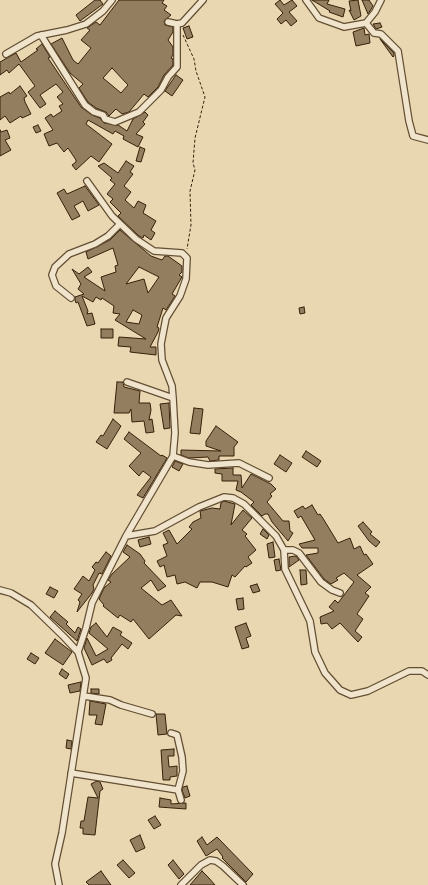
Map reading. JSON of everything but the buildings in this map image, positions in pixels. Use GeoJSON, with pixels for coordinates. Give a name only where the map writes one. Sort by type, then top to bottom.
{"type":"FeatureCollection","features":[{"type":"Feature","properties":{"kind":"street"},"geometry":{"type":"LineString","coordinates":[[6,54],[22,43],[41,35],[67,30],[86,24],[103,11],[112,0]]}},
{"type":"Feature","properties":{"kind":"street"},"geometry":{"type":"LineString","coordinates":[[177,27],[185,21],[203,0]]}},
{"type":"Feature","properties":{"kind":"street"},"geometry":{"type":"LineString","coordinates":[[306,0],[319,18],[344,27],[366,23],[375,12],[381,0]]}},
{"type":"Feature","properties":{"kind":"street"},"geometry":{"type":"LineString","coordinates":[[168,22],[177,27]]}},
{"type":"Feature","properties":{"kind":"street"},"geometry":{"type":"LineString","coordinates":[[366,23],[374,33],[381,34],[398,51],[408,121],[413,136],[428,140]]}},
{"type":"Feature","properties":{"kind":"street"},"geometry":{"type":"LineString","coordinates":[[41,35],[85,105],[94,112],[103,115],[105,119],[115,122],[139,112],[161,90],[168,77],[177,67],[177,27]]}},
{"type":"Feature","properties":{"kind":"street"},"geometry":{"type":"LineString","coordinates":[[78,652],[92,603],[126,536],[173,456],[176,433],[172,386],[162,360],[161,344],[166,318],[180,296],[186,279],[186,255],[182,253],[154,251],[136,239],[112,216],[87,181]]}},
{"type":"Feature","properties":{"kind":"street"},"geometry":{"type":"LineString","coordinates":[[71,298],[56,286],[52,275],[55,267],[70,254],[100,242],[120,224]]}},
{"type":"Feature","properties":{"kind":"street"},"geometry":{"type":"LineString","coordinates":[[127,382],[173,398]]}},
{"type":"Feature","properties":{"kind":"street"},"geometry":{"type":"LineString","coordinates":[[173,456],[189,462],[208,465],[239,463],[269,478]]}},
{"type":"Feature","properties":{"kind":"street"},"geometry":{"type":"LineString","coordinates":[[126,536],[154,531],[216,499],[233,498],[244,504],[259,518],[276,536],[284,550],[285,569],[310,621],[315,652],[325,673],[340,690],[351,695],[368,691],[409,671],[422,671],[428,675]]}},
{"type":"Feature","properties":{"kind":"street"},"geometry":{"type":"LineString","coordinates":[[284,550],[293,550],[299,553],[321,582],[332,590],[340,593]]}},
{"type":"Feature","properties":{"kind":"street"},"geometry":{"type":"LineString","coordinates":[[0,590],[11,593],[31,605],[78,652],[86,678],[62,833],[55,864],[59,885]]}},
{"type":"Feature","properties":{"kind":"street"},"geometry":{"type":"LineString","coordinates":[[84,696],[110,700],[120,705],[152,714]]}},
{"type":"Feature","properties":{"kind":"street"},"geometry":{"type":"LineString","coordinates":[[171,733],[177,735],[182,757],[183,771],[178,790],[181,800]]}},
{"type":"Feature","properties":{"kind":"street"},"geometry":{"type":"LineString","coordinates":[[71,773],[178,790]]}},
{"type":"Feature","properties":{"kind":"street"},"geometry":{"type":"LineString","coordinates":[[181,885],[201,865],[210,860],[216,861],[223,866],[243,885]]}},
{"type":"Feature","properties":{"kind":"path"},"geometry":{"type":"LineString","coordinates":[[177,27],[183,34],[190,47],[205,97],[195,138],[193,163],[195,170],[190,191],[191,226],[186,255]]}}]}
